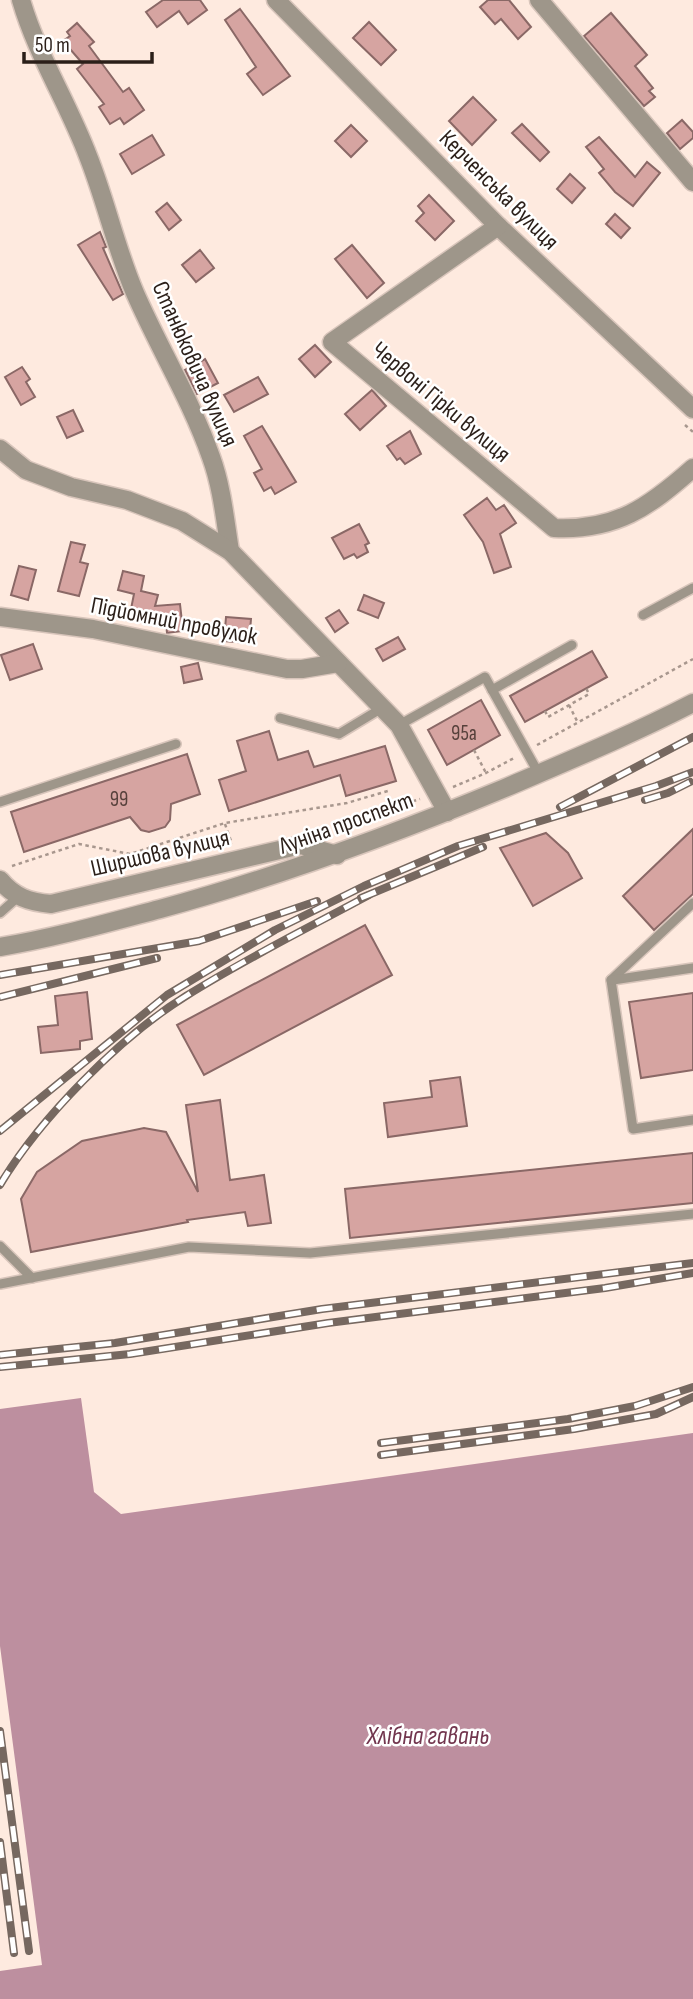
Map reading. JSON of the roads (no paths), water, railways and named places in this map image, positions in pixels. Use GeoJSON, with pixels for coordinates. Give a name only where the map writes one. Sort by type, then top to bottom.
{"type":"FeatureCollection","features":[{"type":"Feature","properties":{"kind":"street","name":"Станюковича вулиця"},"geometry":{"type":"LineString","coordinates":[[21,0],[45,65],[70,112],[89,158],[134,291],[191,408],[212,459],[223,502],[230,551]]}},
{"type":"Feature","properties":{"kind":"street","name":"Керченська вулиця"},"geometry":{"type":"LineString","coordinates":[[276,0],[498,226],[693,409]]}},
{"type":"Feature","properties":{"kind":"street"},"geometry":{"type":"LineString","coordinates":[[539,0],[693,181]]}},
{"type":"Feature","properties":{"kind":"street","name":"Червоні Гірки вулиця"},"geometry":{"type":"LineString","coordinates":[[498,226],[332,342],[554,528],[577,529],[606,523],[633,513],[658,499],[693,468]]}},
{"type":"Feature","properties":{"kind":"street"},"geometry":{"type":"LineString","coordinates":[[0,449],[26,470],[71,486],[127,500],[182,521],[230,551],[399,725],[447,812]]}},
{"type":"Feature","properties":{"kind":"street","name":"Підйомний провулок"},"geometry":{"type":"LineString","coordinates":[[0,617],[93,628],[287,669],[338,663]]}},
{"type":"Feature","properties":{"kind":"street","name":"Луніна проспект"},"geometry":{"type":"LineString","coordinates":[[0,947],[112,922],[215,894],[337,855],[539,774],[623,738],[693,703]]}},
{"type":"Feature","properties":{"kind":"street","name":"Ширшова вулиця"},"geometry":{"type":"LineString","coordinates":[[18,897],[34,903],[51,904],[302,845],[337,855]]}},
{"type":"Feature","properties":{"kind":"street"},"geometry":{"type":"LineString","coordinates":[[0,880],[18,897]]}},
{"type":"Feature","properties":{"kind":"lane"},"geometry":{"type":"LineString","coordinates":[[643,615],[693,587]]}},
{"type":"Feature","properties":{"kind":"lane"},"geometry":{"type":"LineString","coordinates":[[492,690],[572,645]]}},
{"type":"Feature","properties":{"kind":"lane"},"geometry":{"type":"LineString","coordinates":[[399,725],[485,677],[539,774]]}},
{"type":"Feature","properties":{"kind":"lane"},"geometry":{"type":"LineString","coordinates":[[280,718],[339,734],[382,708]]}},
{"type":"Feature","properties":{"kind":"lane"},"geometry":{"type":"LineString","coordinates":[[0,802],[176,744]]}},
{"type":"Feature","properties":{"kind":"lane"},"geometry":{"type":"LineString","coordinates":[[0,913],[18,897]]}},
{"type":"Feature","properties":{"kind":"lane"},"geometry":{"type":"LineString","coordinates":[[611,980],[693,903]]}},
{"type":"Feature","properties":{"kind":"lane"},"geometry":{"type":"LineString","coordinates":[[611,980],[693,968]]}},
{"type":"Feature","properties":{"kind":"lane"},"geometry":{"type":"LineString","coordinates":[[611,980],[633,1129],[693,1120]]}},
{"type":"Feature","properties":{"kind":"lane"},"geometry":{"type":"LineString","coordinates":[[0,1284],[189,1247],[310,1253],[693,1214]]}},
{"type":"Feature","properties":{"kind":"lane"},"geometry":{"type":"LineString","coordinates":[[0,1246],[32,1278]]}},
{"type":"Feature","properties":{"kind":"water","name":"Хлібна гавань"},"geometry":{"type":"Polygon","coordinates":[[[81,1398],[94,1492],[121,1514],[693,1433],[693,1999],[0,1999],[0,1971],[42,1965],[0,1646],[0,1409],[81,1398]]]}},
{"type":"Feature","properties":{"kind":"railway"},"geometry":{"type":"LineString","coordinates":[[560,807],[693,737]]}},
{"type":"Feature","properties":{"kind":"railway"},"geometry":{"type":"LineString","coordinates":[[0,1131],[167,995],[275,930],[364,886],[458,846],[656,786],[693,772]]}},
{"type":"Feature","properties":{"kind":"railway"},"geometry":{"type":"LineString","coordinates":[[645,800],[690,782]]}},
{"type":"Feature","properties":{"kind":"railway"},"geometry":{"type":"LineString","coordinates":[[361,898],[483,847]]}},
{"type":"Feature","properties":{"kind":"railway"},"geometry":{"type":"LineString","coordinates":[[0,1185],[17,1159],[59,1107],[135,1033],[208,982],[369,895]]}},
{"type":"Feature","properties":{"kind":"railway"},"geometry":{"type":"LineString","coordinates":[[0,975],[199,941],[317,901]]}},
{"type":"Feature","properties":{"kind":"railway"},"geometry":{"type":"LineString","coordinates":[[0,997],[157,958]]}},
{"type":"Feature","properties":{"kind":"railway"},"geometry":{"type":"LineString","coordinates":[[0,1355],[115,1343],[322,1309],[693,1263]]}},
{"type":"Feature","properties":{"kind":"railway"},"geometry":{"type":"LineString","coordinates":[[0,1367],[130,1354],[328,1323],[605,1288],[693,1273]]}},
{"type":"Feature","properties":{"kind":"railway"},"geometry":{"type":"LineString","coordinates":[[381,1443],[568,1419],[635,1406],[693,1387]]}},
{"type":"Feature","properties":{"kind":"railway"},"geometry":{"type":"LineString","coordinates":[[381,1455],[574,1429],[656,1414],[693,1397]]}},
{"type":"Feature","properties":{"kind":"railway"},"geometry":{"type":"LineString","coordinates":[[0,1731],[29,1951]]}},
{"type":"Feature","properties":{"kind":"railway"},"geometry":{"type":"LineString","coordinates":[[0,1842],[14,1953]]}}]}
